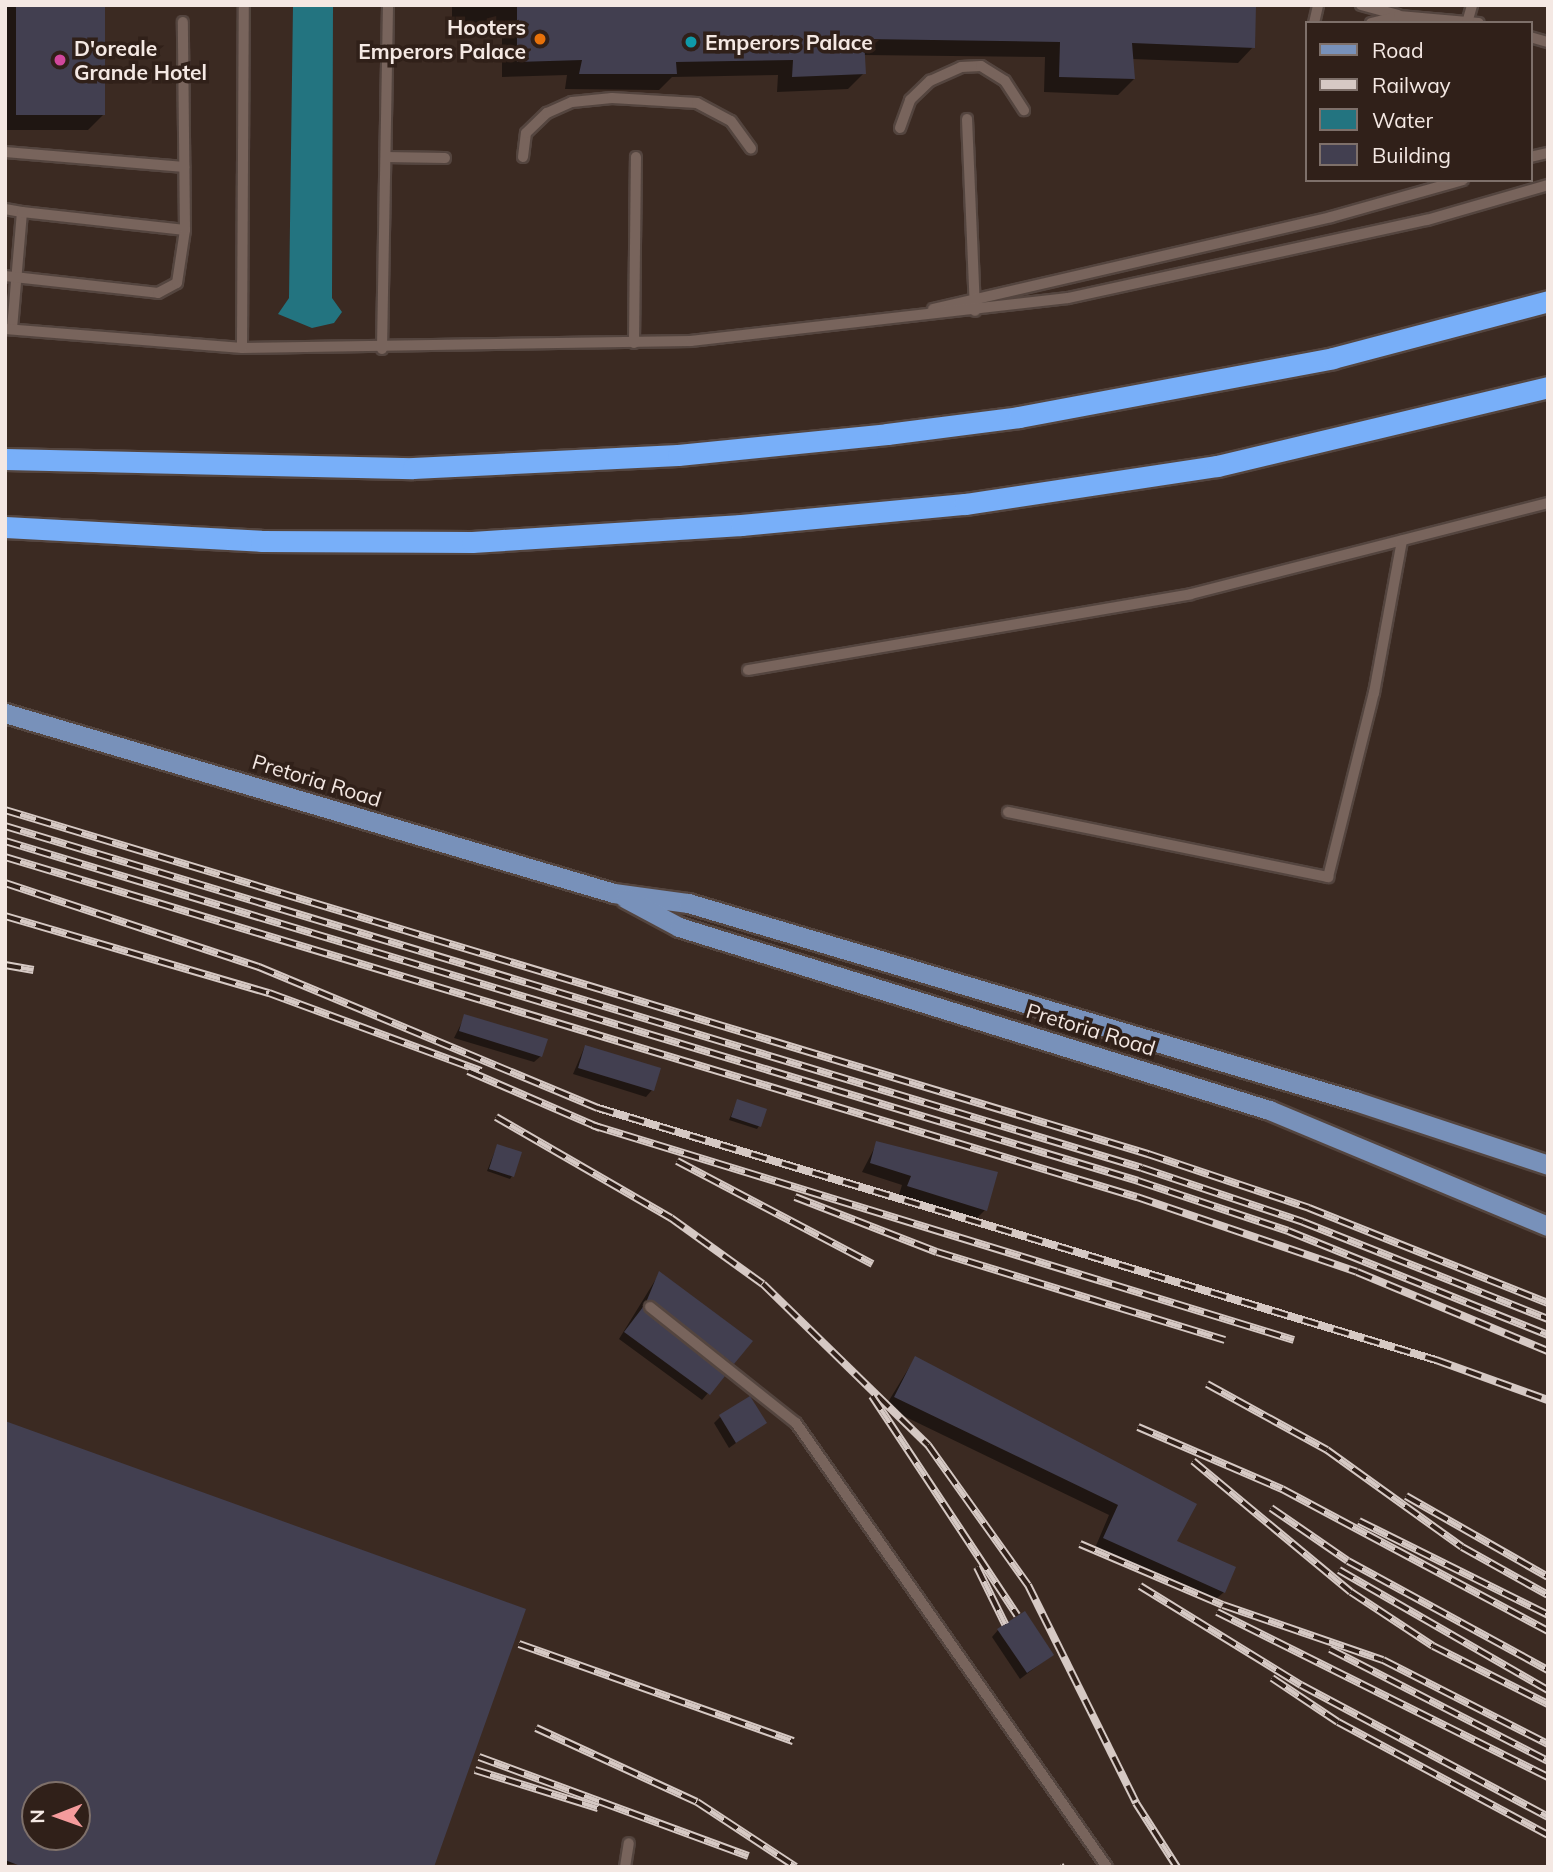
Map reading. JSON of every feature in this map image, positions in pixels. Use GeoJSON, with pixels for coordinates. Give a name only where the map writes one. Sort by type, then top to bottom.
{"type":"FeatureCollection","features":[{"type":"Feature","properties":{"kind":"highway"},"geometry":{"type":"LineString","coordinates":[[5,459],[413,468],[678,455],[887,434],[1019,417],[1333,358],[1548,301]]}},
{"type":"Feature","properties":{"kind":"highway"},"geometry":{"type":"LineString","coordinates":[[5,527],[261,541],[472,542],[741,525],[965,504],[1217,466],[1548,387]]}},
{"type":"Feature","properties":{"kind":"main road","name":"Pretoria Road"},"geometry":{"type":"LineString","coordinates":[[5,713],[614,893],[688,903],[1474,1139],[1548,1165]]}},
{"type":"Feature","properties":{"kind":"main road","name":"Pretoria Road"},"geometry":{"type":"LineString","coordinates":[[614,893],[679,927],[1269,1110],[1548,1226]]}},
{"type":"Feature","properties":{"kind":"main road"},"geometry":{"type":"LineString","coordinates":[[1474,1139],[1548,1151]]}},
{"type":"Feature","properties":{"kind":"lane"},"geometry":{"type":"LineString","coordinates":[[242,348],[244,5]]}},
{"type":"Feature","properties":{"kind":"lane"},"geometry":{"type":"LineString","coordinates":[[383,349],[388,5]]}},
{"type":"Feature","properties":{"kind":"lane"},"geometry":{"type":"LineString","coordinates":[[1361,5],[1399,16],[1467,21],[1472,5]]}},
{"type":"Feature","properties":{"kind":"lane"},"geometry":{"type":"LineString","coordinates":[[1379,21],[1399,16]]}},
{"type":"Feature","properties":{"kind":"lane"},"geometry":{"type":"LineString","coordinates":[[5,276],[158,293],[177,283],[185,230],[183,22]]}},
{"type":"Feature","properties":{"kind":"lane"},"geometry":{"type":"LineString","coordinates":[[900,128],[920,90],[961,68],[981,66],[1005,81],[1024,110]]}},
{"type":"Feature","properties":{"kind":"lane"},"geometry":{"type":"LineString","coordinates":[[523,157],[526,133],[547,113],[572,102],[612,98],[696,103],[731,121],[751,149]]}},
{"type":"Feature","properties":{"kind":"lane"},"geometry":{"type":"LineString","coordinates":[[967,119],[972,297],[975,312]]}},
{"type":"Feature","properties":{"kind":"lane"},"geometry":{"type":"LineString","coordinates":[[5,152],[184,167]]}},
{"type":"Feature","properties":{"kind":"lane"},"geometry":{"type":"LineString","coordinates":[[634,343],[636,157]]}},
{"type":"Feature","properties":{"kind":"lane"},"geometry":{"type":"LineString","coordinates":[[386,158],[445,158]]}},
{"type":"Feature","properties":{"kind":"lane"},"geometry":{"type":"LineString","coordinates":[[921,313],[972,297],[1331,218],[1455,182]]}},
{"type":"Feature","properties":{"kind":"lane"},"geometry":{"type":"LineString","coordinates":[[22,212],[18,278],[9,329],[242,348],[383,349],[634,343],[921,313],[975,312],[1290,252],[1548,185]]}},
{"type":"Feature","properties":{"kind":"lane"},"geometry":{"type":"LineString","coordinates":[[5,209],[185,230]]}},
{"type":"Feature","properties":{"kind":"lane"},"geometry":{"type":"LineString","coordinates":[[748,670],[1191,594],[1548,503]]}},
{"type":"Feature","properties":{"kind":"lane"},"geometry":{"type":"LineString","coordinates":[[1008,811],[1328,877],[1374,693],[1402,541]]}},
{"type":"Feature","properties":{"kind":"lane"},"geometry":{"type":"LineString","coordinates":[[650,1307],[796,1423],[1107,1867]]}},
{"type":"Feature","properties":{"kind":"lane"},"geometry":{"type":"LineString","coordinates":[[625,1867],[629,1843]]}},
{"type":"Feature","properties":{"kind":"water"},"geometry":{"type":"Polygon","coordinates":[[[293,5],[333,5],[332,298],[342,312],[334,323],[312,328],[278,314],[289,298],[293,5]]]}},
{"type":"Feature","properties":{"kind":"building","name":"D'oreale Grande Hotel"},"geometry":{"type":"Polygon","coordinates":[[[16,5],[105,5],[105,115],[16,115],[16,5]]]}},
{"type":"Feature","properties":{"kind":"building","name":"Emperors Palace"},"geometry":{"type":"Polygon","coordinates":[[[517,5],[1256,5],[1255,48],[1132,43],[1135,79],[1059,77],[1060,42],[864,39],[866,74],[792,77],[793,60],[676,62],[677,74],[579,74],[582,60],[517,62],[517,5]]]}},
{"type":"Feature","properties":{"kind":"building"},"geometry":{"type":"Polygon","coordinates":[[[464,1014],[548,1039],[542,1057],[459,1031],[464,1014]]]}},
{"type":"Feature","properties":{"kind":"building"},"geometry":{"type":"Polygon","coordinates":[[[585,1045],[661,1068],[654,1091],[578,1068],[585,1045]]]}},
{"type":"Feature","properties":{"kind":"building"},"geometry":{"type":"Polygon","coordinates":[[[737,1099],[767,1109],[761,1127],[731,1117],[737,1099]]]}},
{"type":"Feature","properties":{"kind":"building"},"geometry":{"type":"Polygon","coordinates":[[[876,1141],[998,1172],[987,1211],[907,1186],[911,1176],[870,1163],[876,1141]]]}},
{"type":"Feature","properties":{"kind":"building"},"geometry":{"type":"Polygon","coordinates":[[[497,1144],[522,1152],[514,1177],[489,1169],[497,1144]]]}},
{"type":"Feature","properties":{"kind":"building"},"geometry":{"type":"Polygon","coordinates":[[[659,1271],[753,1341],[734,1364],[647,1300],[659,1271]]]}},
{"type":"Feature","properties":{"kind":"building"},"geometry":{"type":"Polygon","coordinates":[[[643,1307],[725,1376],[710,1395],[624,1332],[643,1307]]]}},
{"type":"Feature","properties":{"kind":"building"},"geometry":{"type":"Polygon","coordinates":[[[915,1356],[1197,1504],[1177,1541],[1236,1567],[1225,1593],[1103,1538],[1118,1505],[894,1397],[915,1356]]]}},
{"type":"Feature","properties":{"kind":"building"},"geometry":{"type":"Polygon","coordinates":[[[750,1396],[767,1423],[736,1443],[719,1415],[750,1396]]]}},
{"type":"Feature","properties":{"kind":"building"},"geometry":{"type":"Polygon","coordinates":[[[5,1421],[526,1609],[434,1867],[23,1867],[5,1860],[5,1421]]]}},
{"type":"Feature","properties":{"kind":"building"},"geometry":{"type":"Polygon","coordinates":[[[1025,1611],[1054,1655],[1027,1673],[997,1629],[1025,1611]]]}},
{"type":"Feature","properties":{"kind":"railway"},"geometry":{"type":"LineString","coordinates":[[5,810],[1148,1154],[1309,1208],[1548,1303]]}},
{"type":"Feature","properties":{"kind":"railway"},"geometry":{"type":"LineString","coordinates":[[5,826],[1142,1168],[1303,1222],[1548,1319]]}},
{"type":"Feature","properties":{"kind":"railway"},"geometry":{"type":"LineString","coordinates":[[5,841],[1138,1181],[1288,1231],[1548,1335]]}},
{"type":"Feature","properties":{"kind":"railway"},"geometry":{"type":"LineString","coordinates":[[5,857],[1137,1197],[1357,1272],[1548,1351]]}},
{"type":"Feature","properties":{"kind":"railway"},"geometry":{"type":"LineString","coordinates":[[5,883],[259,967],[598,1108],[1436,1360],[1548,1400]]}},
{"type":"Feature","properties":{"kind":"railway"},"geometry":{"type":"LineString","coordinates":[[5,916],[269,993],[481,1071]]}},
{"type":"Feature","properties":{"kind":"railway"},"geometry":{"type":"LineString","coordinates":[[5,965],[34,970]]}},
{"type":"Feature","properties":{"kind":"railway"},"geometry":{"type":"LineString","coordinates":[[468,1071],[600,1128]]}},
{"type":"Feature","properties":{"kind":"railway"},"geometry":{"type":"LineString","coordinates":[[496,1117],[671,1218],[763,1284],[928,1445],[1028,1585],[1136,1803],[1177,1867]]}},
{"type":"Feature","properties":{"kind":"railway"},"geometry":{"type":"LineString","coordinates":[[592,1125],[1294,1340]]}},
{"type":"Feature","properties":{"kind":"railway"},"geometry":{"type":"LineString","coordinates":[[677,1161],[872,1264]]}},
{"type":"Feature","properties":{"kind":"railway"},"geometry":{"type":"LineString","coordinates":[[795,1197],[937,1252],[1225,1340]]}},
{"type":"Feature","properties":{"kind":"railway"},"geometry":{"type":"LineString","coordinates":[[1207,1384],[1327,1450],[1462,1547],[1548,1595]]}},
{"type":"Feature","properties":{"kind":"railway"},"geometry":{"type":"LineString","coordinates":[[872,1396],[1017,1615]]}},
{"type":"Feature","properties":{"kind":"railway"},"geometry":{"type":"LineString","coordinates":[[1138,1427],[1282,1489],[1548,1631]]}},
{"type":"Feature","properties":{"kind":"railway"},"geometry":{"type":"LineString","coordinates":[[1193,1461],[1351,1592],[1433,1646],[1548,1704]]}},
{"type":"Feature","properties":{"kind":"railway"},"geometry":{"type":"LineString","coordinates":[[1406,1496],[1548,1577]]}},
{"type":"Feature","properties":{"kind":"railway"},"geometry":{"type":"LineString","coordinates":[[1271,1508],[1348,1561],[1548,1670]]}},
{"type":"Feature","properties":{"kind":"railway"},"geometry":{"type":"LineString","coordinates":[[1359,1521],[1548,1615]]}},
{"type":"Feature","properties":{"kind":"railway"},"geometry":{"type":"LineString","coordinates":[[1080,1544],[1223,1605],[1383,1660],[1548,1744]]}},
{"type":"Feature","properties":{"kind":"railway"},"geometry":{"type":"LineString","coordinates":[[977,1567],[1005,1624]]}},
{"type":"Feature","properties":{"kind":"railway"},"geometry":{"type":"LineString","coordinates":[[1339,1570],[1548,1690]]}},
{"type":"Feature","properties":{"kind":"railway"},"geometry":{"type":"LineString","coordinates":[[1140,1586],[1301,1685],[1548,1817]]}},
{"type":"Feature","properties":{"kind":"railway"},"geometry":{"type":"LineString","coordinates":[[1217,1612],[1548,1777]]}},
{"type":"Feature","properties":{"kind":"railway"},"geometry":{"type":"LineString","coordinates":[[519,1644],[793,1741]]}},
{"type":"Feature","properties":{"kind":"railway"},"geometry":{"type":"LineString","coordinates":[[1330,1649],[1548,1761]]}},
{"type":"Feature","properties":{"kind":"railway"},"geometry":{"type":"LineString","coordinates":[[1272,1678],[1338,1722],[1548,1835]]}},
{"type":"Feature","properties":{"kind":"railway"},"geometry":{"type":"LineString","coordinates":[[536,1728],[697,1802],[796,1867]]}},
{"type":"Feature","properties":{"kind":"railway"},"geometry":{"type":"LineString","coordinates":[[479,1757],[748,1856]]}},
{"type":"Feature","properties":{"kind":"railway"},"geometry":{"type":"LineString","coordinates":[[475,1770],[598,1808]]}},
{"type":"Feature","properties":{"kind":"place","name":"Hooters Emperors Palace"},"geometry":{"type":"Point","coordinates":[540,39]}},
{"type":"Feature","properties":{"kind":"place","name":"Emperors Palace"},"geometry":{"type":"Point","coordinates":[691,42]}},
{"type":"Feature","properties":{"kind":"place","name":"D'oreale Grande Hotel"},"geometry":{"type":"Point","coordinates":[60,60]}}]}
